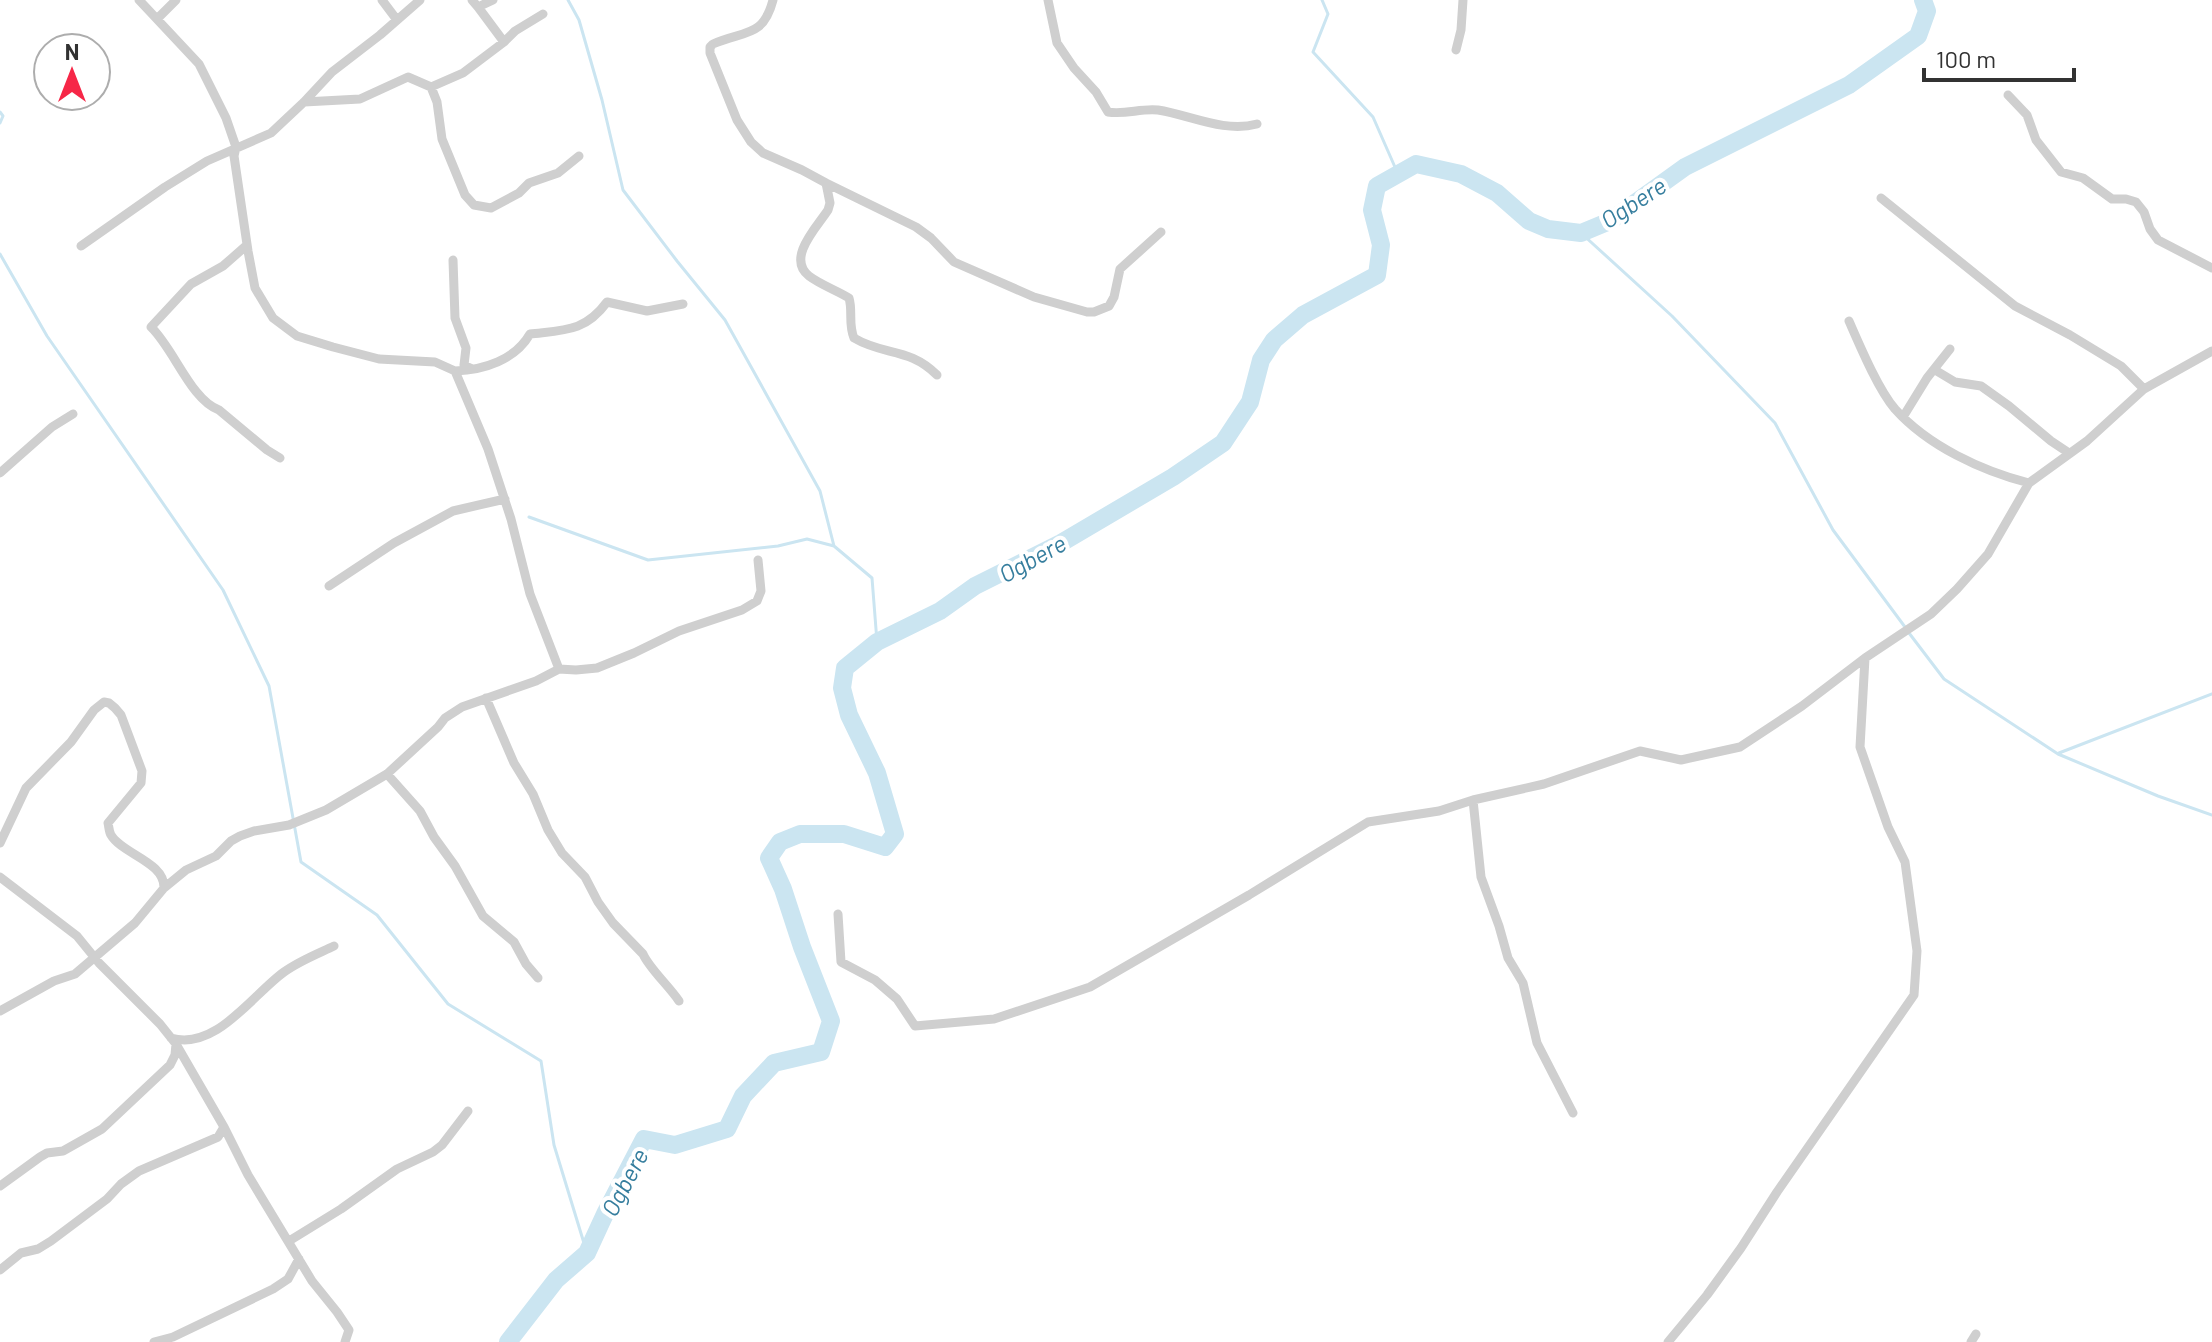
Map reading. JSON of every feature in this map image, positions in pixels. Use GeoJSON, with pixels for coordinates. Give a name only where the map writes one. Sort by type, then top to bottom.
{"type":"FeatureCollection","features":[{"type":"Feature","properties":{"kind":"street"},"geometry":{"type":"LineString","coordinates":[[139,0],[199,64],[226,118],[236,147],[234,156],[255,288],[273,318],[297,336],[379,359],[435,362],[455,371],[475,370],[498,362],[523,346],[530,334],[585,325],[597,316],[607,302],[647,311],[683,304]]}},
{"type":"Feature","properties":{"kind":"street"},"geometry":{"type":"LineString","coordinates":[[157,19],[176,0]]}},
{"type":"Feature","properties":{"kind":"street"},"geometry":{"type":"LineString","coordinates":[[382,0],[397,20]]}},
{"type":"Feature","properties":{"kind":"street"},"geometry":{"type":"LineString","coordinates":[[81,246],[207,161],[271,133],[332,72],[420,0]]}},
{"type":"Feature","properties":{"kind":"street"},"geometry":{"type":"LineString","coordinates":[[493,0],[475,3],[504,42]]}},
{"type":"Feature","properties":{"kind":"street"},"geometry":{"type":"LineString","coordinates":[[773,0],[763,25],[710,47],[737,120],[751,142],[763,153],[916,227],[954,262],[1034,297],[1087,312],[1109,306],[1120,269],[1161,232]]}},
{"type":"Feature","properties":{"kind":"street"},"geometry":{"type":"LineString","coordinates":[[1048,0],[1057,43],[1108,112],[1119,114],[1158,110],[1203,122],[1257,124]]}},
{"type":"Feature","properties":{"kind":"street"},"geometry":{"type":"LineString","coordinates":[[1456,50],[1463,0]]}},
{"type":"Feature","properties":{"kind":"street"},"geometry":{"type":"LineString","coordinates":[[431,87],[463,73],[515,31],[543,14]]}},
{"type":"Feature","properties":{"kind":"street"},"geometry":{"type":"LineString","coordinates":[[304,102],[360,99],[408,77],[431,87],[437,102],[442,139],[465,195],[474,205],[491,208],[519,193],[529,183],[558,173],[579,156]]}},
{"type":"Feature","properties":{"kind":"street"},"geometry":{"type":"LineString","coordinates":[[2008,95],[2027,115],[2036,140],[2061,172],[2083,178],[2112,199],[2136,202],[2158,240],[2212,268]]}},
{"type":"Feature","properties":{"kind":"street"},"geometry":{"type":"LineString","coordinates":[[826,183],[830,203],[801,250],[802,268],[807,275],[849,298],[854,338],[878,349],[915,358],[937,375]]}},
{"type":"Feature","properties":{"kind":"street"},"geometry":{"type":"LineString","coordinates":[[1881,198],[2015,306],[2121,366],[2144,389]]}},
{"type":"Feature","properties":{"kind":"street"},"geometry":{"type":"LineString","coordinates":[[247,245],[223,266],[191,284],[151,327],[200,399],[219,410],[280,458]]}},
{"type":"Feature","properties":{"kind":"street"},"geometry":{"type":"LineString","coordinates":[[453,260],[455,318],[466,348],[464,365],[475,370]]}},
{"type":"Feature","properties":{"kind":"street"},"geometry":{"type":"LineString","coordinates":[[1849,321],[1877,379],[1903,417],[1974,466],[2029,483]]}},
{"type":"Feature","properties":{"kind":"street"},"geometry":{"type":"LineString","coordinates":[[1903,417],[1914,396],[1950,349]]}},
{"type":"Feature","properties":{"kind":"street"},"geometry":{"type":"LineString","coordinates":[[838,914],[841,962],[875,980],[897,999],[915,1026],[994,1019],[1090,987],[1368,822],[1439,811],[1544,784],[1640,751],[1681,760],[1740,747],[1931,614],[1988,554],[2029,483],[2087,441],[2144,389],[2212,351]]}},
{"type":"Feature","properties":{"kind":"street"},"geometry":{"type":"LineString","coordinates":[[1935,370],[1955,382],[1981,386],[2069,453]]}},
{"type":"Feature","properties":{"kind":"street"},"geometry":{"type":"LineString","coordinates":[[455,371],[488,449],[505,499],[530,594],[559,669]]}},
{"type":"Feature","properties":{"kind":"street"},"geometry":{"type":"LineString","coordinates":[[0,473],[52,427],[73,414]]}},
{"type":"Feature","properties":{"kind":"street"},"geometry":{"type":"LineString","coordinates":[[329,586],[394,543],[453,511],[505,499]]}},
{"type":"Feature","properties":{"kind":"street"},"geometry":{"type":"LineString","coordinates":[[0,1011],[54,981],[75,974],[135,923],[164,888],[186,870],[216,856],[240,836],[294,823],[326,810],[387,774],[445,718],[462,707],[536,681],[559,669],[597,668],[679,631],[742,610],[757,601],[761,591],[758,560]]}},
{"type":"Feature","properties":{"kind":"street"},"geometry":{"type":"LineString","coordinates":[[1668,1342],[1741,1248],[1914,995],[1917,951],[1905,862],[1888,827],[1860,747],[1865,658]]}},
{"type":"Feature","properties":{"kind":"street"},"geometry":{"type":"LineString","coordinates":[[486,698],[514,763],[562,853],[585,877],[613,923],[643,954],[645,961],[679,1001]]}},
{"type":"Feature","properties":{"kind":"street"},"geometry":{"type":"LineString","coordinates":[[0,843],[26,788],[71,742],[94,710],[104,702],[109,703],[126,724],[142,771],[141,783],[108,823],[110,833],[162,877],[164,888]]}},
{"type":"Feature","properties":{"kind":"street"},"geometry":{"type":"LineString","coordinates":[[387,774],[420,811],[483,916],[514,942],[538,978]]}},
{"type":"Feature","properties":{"kind":"street"},"geometry":{"type":"LineString","coordinates":[[1473,800],[1481,877],[1508,958],[1523,983],[1537,1043],[1573,1113]]}},
{"type":"Feature","properties":{"kind":"street"},"geometry":{"type":"LineString","coordinates":[[0,877],[77,936],[174,1041],[248,1175],[312,1281],[349,1330],[345,1342]]}},
{"type":"Feature","properties":{"kind":"street"},"geometry":{"type":"LineString","coordinates":[[174,1041],[198,1039],[223,1025],[288,969],[334,946]]}},
{"type":"Feature","properties":{"kind":"street"},"geometry":{"type":"LineString","coordinates":[[0,1186],[40,1157],[63,1151],[102,1129],[170,1065],[175,1055],[174,1041]]}},
{"type":"Feature","properties":{"kind":"street"},"geometry":{"type":"LineString","coordinates":[[289,1241],[397,1169],[433,1152],[468,1111]]}},
{"type":"Feature","properties":{"kind":"street"},"geometry":{"type":"LineString","coordinates":[[0,1270],[21,1253],[38,1249],[51,1241],[139,1171],[218,1137],[224,1127]]}},
{"type":"Feature","properties":{"kind":"street"},"geometry":{"type":"LineString","coordinates":[[154,1342],[173,1337],[273,1289],[288,1279],[299,1259]]}},
{"type":"Feature","properties":{"kind":"waterway"},"geometry":{"type":"LineString","coordinates":[[568,0],[579,20],[623,190],[725,320],[820,491],[834,546],[872,578],[877,642]]}},
{"type":"Feature","properties":{"kind":"waterway"},"geometry":{"type":"LineString","coordinates":[[1322,0],[1328,14],[1313,52],[1373,117],[1398,174]]}},
{"type":"Feature","properties":{"kind":"waterway","name":"Ogbere"},"geometry":{"type":"LineString","coordinates":[[508,1342],[556,1280],[587,1253],[644,1139],[675,1145],[727,1129],[743,1096],[774,1063],[821,1052],[831,1021],[769,858],[780,842],[800,834],[844,834],[885,847],[895,834],[877,773],[849,715],[842,688],[845,668],[877,642],[940,611],[975,586],[1061,543],[1173,477],[1223,443],[1250,402],[1261,360],[1274,340],[1303,315],[1377,275],[1381,245],[1372,210],[1377,186],[1416,164],[1461,174],[1497,193],[1529,221],[1548,229],[1581,233],[1610,221],[1685,167],[1849,85],[1918,36],[1927,11],[1923,0]]}},
{"type":"Feature","properties":{"kind":"waterway"},"geometry":{"type":"LineString","coordinates":[[0,112],[3,116],[0,123]]}},
{"type":"Feature","properties":{"kind":"waterway"},"geometry":{"type":"LineString","coordinates":[[1581,233],[1672,316],[1775,423],[1833,530],[1905,627]]}},
{"type":"Feature","properties":{"kind":"waterway"},"geometry":{"type":"LineString","coordinates":[[0,254],[47,336],[223,590],[269,686],[301,862],[377,915],[448,1004],[541,1061],[554,1145],[587,1253]]}},
{"type":"Feature","properties":{"kind":"waterway"},"geometry":{"type":"LineString","coordinates":[[529,517],[648,560],[778,546],[807,539],[834,546]]}},
{"type":"Feature","properties":{"kind":"waterway"},"geometry":{"type":"LineString","coordinates":[[1909,633],[1944,679],[2058,754],[2212,815]]}},
{"type":"Feature","properties":{"kind":"waterway"},"geometry":{"type":"LineString","coordinates":[[2059,753],[2212,694]]}}]}
